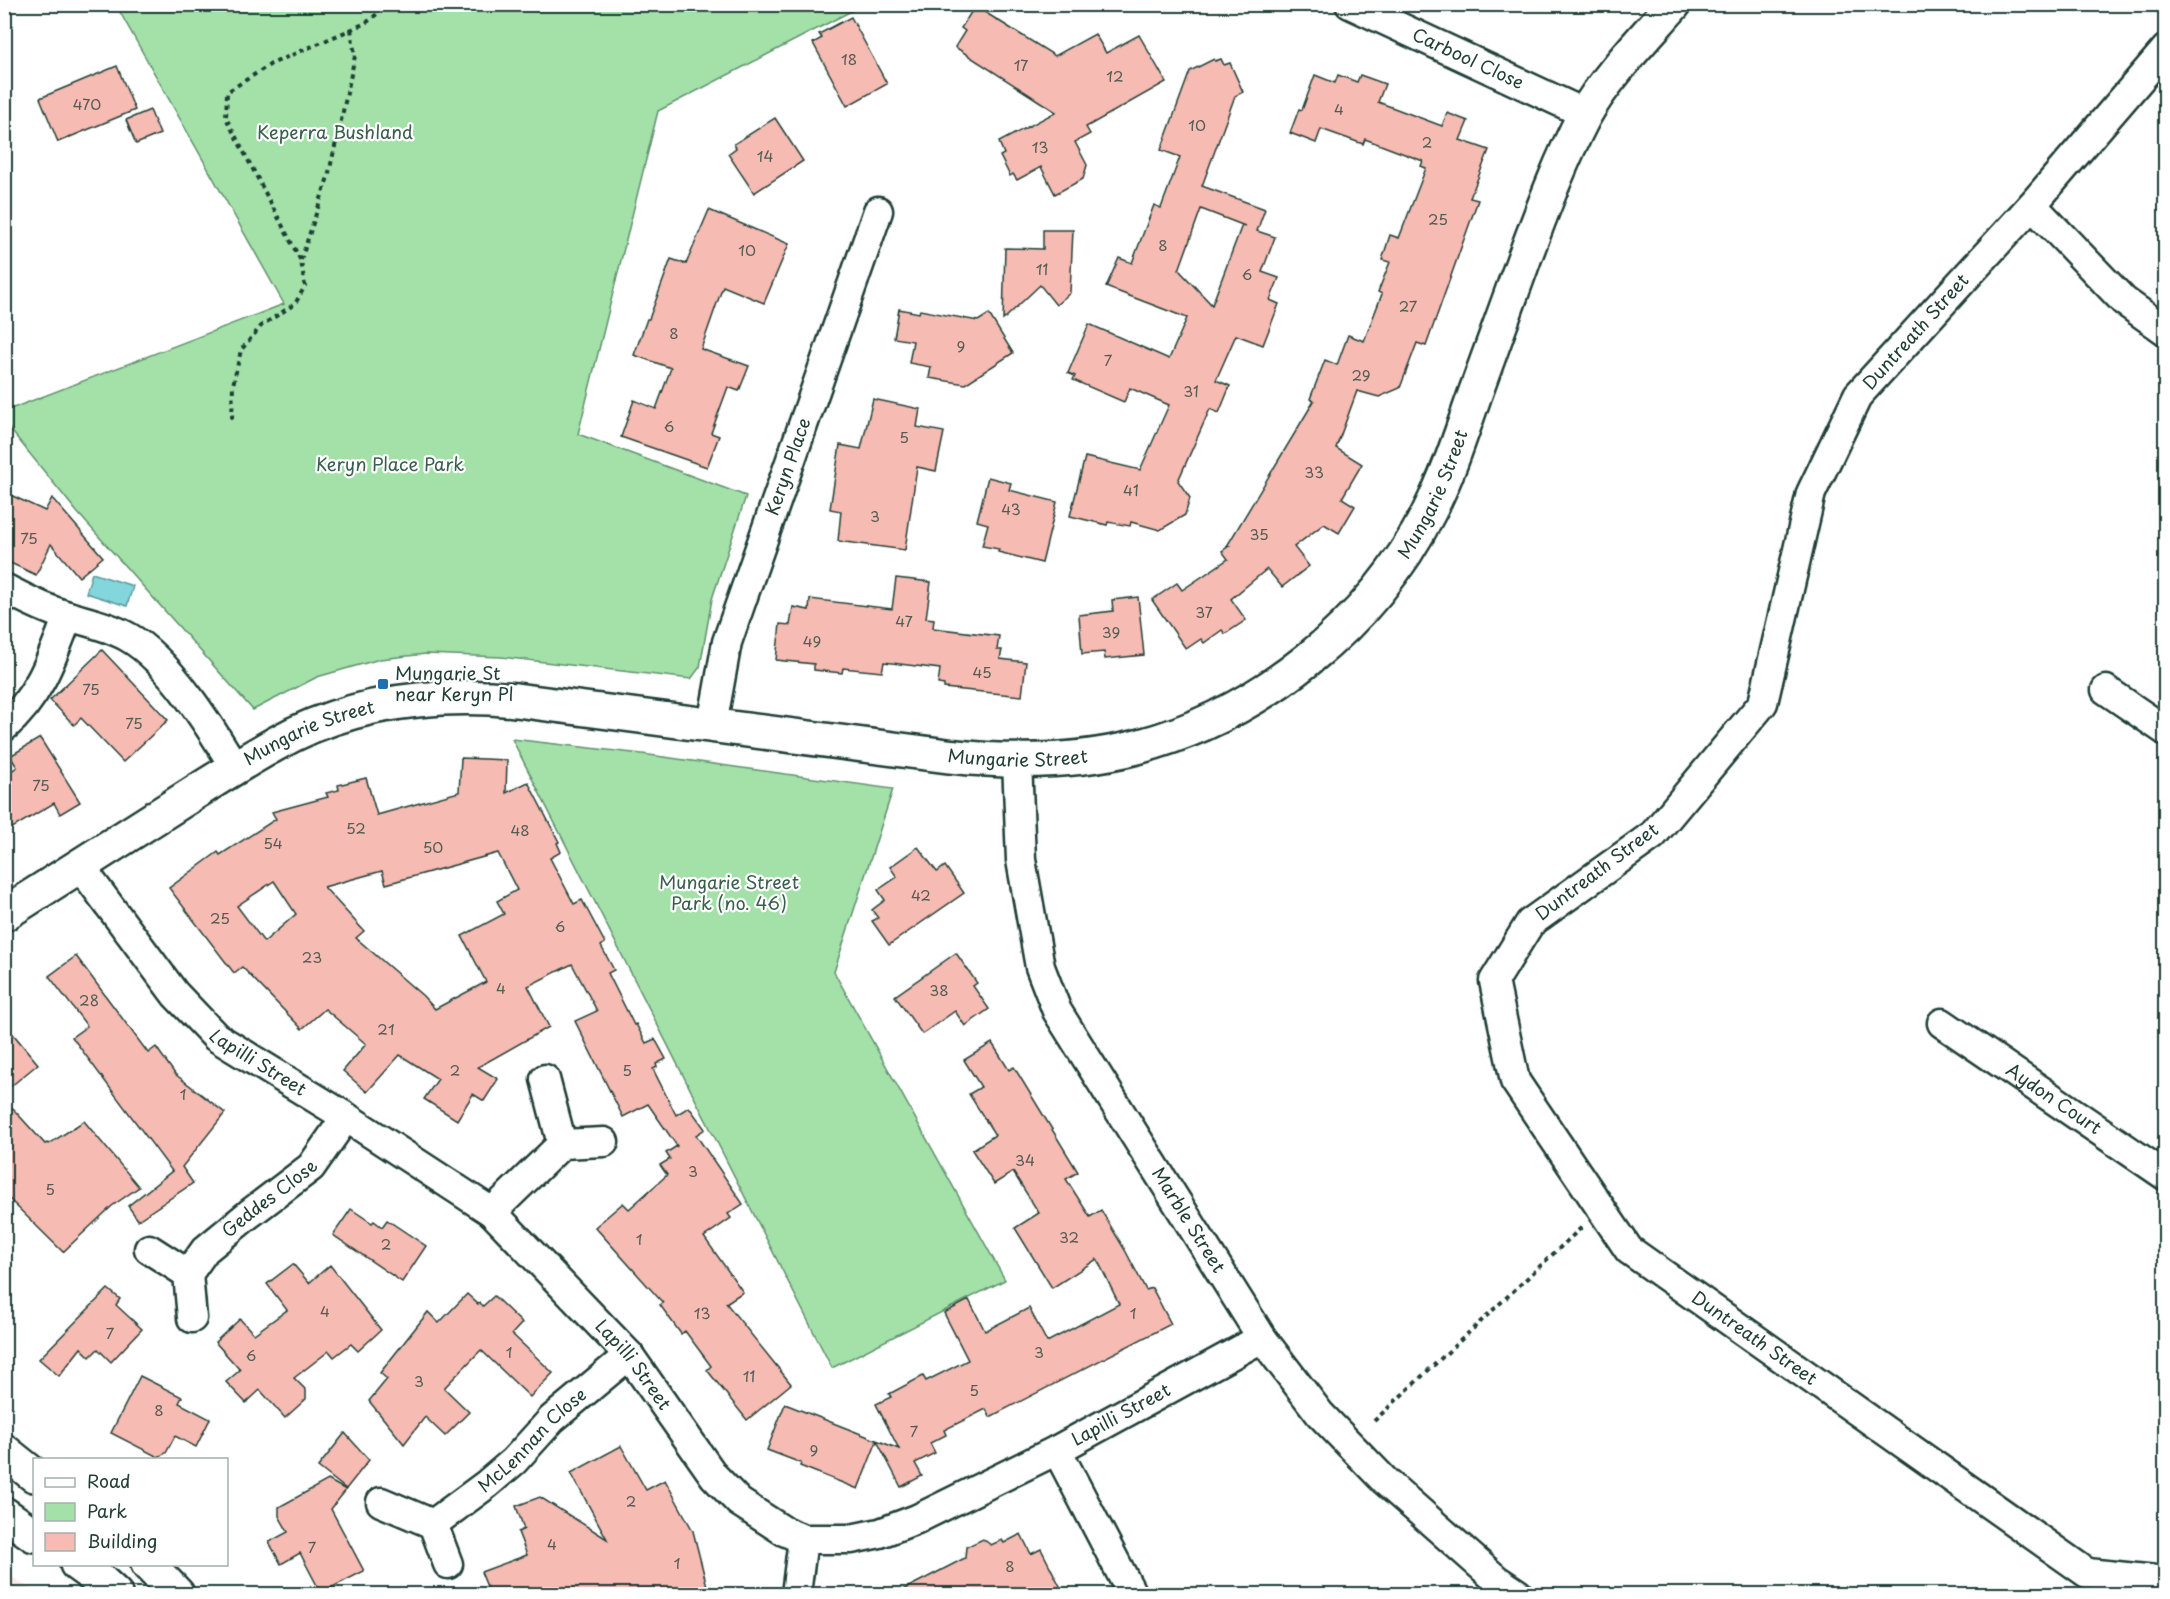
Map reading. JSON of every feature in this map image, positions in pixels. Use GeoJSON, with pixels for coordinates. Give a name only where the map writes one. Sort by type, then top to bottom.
{"type":"FeatureCollection","features":[{"type":"Feature","properties":{"kind":"street","name":"Carbool Close"},"geometry":{"type":"LineString","coordinates":[[1350,4],[1586,114]]}},
{"type":"Feature","properties":{"kind":"street","name":"Mungarie Street"},"geometry":{"type":"LineString","coordinates":[[4,914],[235,768],[297,733],[384,705],[444,697],[483,697],[948,756],[1017,761],[1060,760],[1135,747],[1204,723],[1243,704],[1277,682],[1336,634],[1366,603],[1414,540],[1431,510],[1452,458],[1538,222],[1586,114],[1637,46],[1674,4]]}},
{"type":"Feature","properties":{"kind":"street","name":"Duntreath Street"},"geometry":{"type":"LineString","coordinates":[[2166,49],[2032,205],[1858,395],[1811,493],[1763,703],[1653,835],[1530,923],[1494,981],[1515,1081],[1629,1250],[2087,1573],[2166,1581]]}},
{"type":"Feature","properties":{"kind":"street"},"geometry":{"type":"LineString","coordinates":[[2032,205],[2124,302],[2166,331]]}},
{"type":"Feature","properties":{"kind":"street","name":"Keryn Place"},"geometry":{"type":"LineString","coordinates":[[712,725],[727,642],[878,211]]}},
{"type":"Feature","properties":{"kind":"street"},"geometry":{"type":"LineString","coordinates":[[4,588],[52,611],[98,624],[128,637],[151,654],[194,705],[235,768]]}},
{"type":"Feature","properties":{"kind":"street"},"geometry":{"type":"LineString","coordinates":[[4,728],[22,711],[35,693],[46,672],[68,616]]}},
{"type":"Feature","properties":{"kind":"street"},"geometry":{"type":"LineString","coordinates":[[2106,690],[2166,731]]}},
{"type":"Feature","properties":{"kind":"street","name":"Marble Street"},"geometry":{"type":"LineString","coordinates":[[1017,761],[1021,860],[1040,967],[1057,1011],[1262,1338],[1320,1414],[1385,1481],[1497,1580],[1518,1594]]}},
{"type":"Feature","properties":{"kind":"street","name":"Lapilli Street"},"geometry":{"type":"LineString","coordinates":[[80,866],[175,994],[216,1037],[346,1117],[492,1212],[629,1355],[714,1476],[739,1502],[784,1532],[803,1539],[851,1539],[880,1533],[917,1519],[1057,1450],[1262,1338]]}},
{"type":"Feature","properties":{"kind":"street","name":"Aydon Court"},"geometry":{"type":"LineString","coordinates":[[1942,1023],[2166,1176]]}},
{"type":"Feature","properties":{"kind":"street"},"geometry":{"type":"LineString","coordinates":[[545,1079],[562,1144]]}},
{"type":"Feature","properties":{"kind":"street","name":"Geddes Close"},"geometry":{"type":"LineString","coordinates":[[188,1274],[205,1250],[311,1167],[346,1117]]}},
{"type":"Feature","properties":{"kind":"street"},"geometry":{"type":"LineString","coordinates":[[492,1212],[562,1144],[604,1142]]}},
{"type":"Feature","properties":{"kind":"street"},"geometry":{"type":"LineString","coordinates":[[149,1249],[188,1274],[192,1318]]}},
{"type":"Feature","properties":{"kind":"street","name":"McLennan Close"},"geometry":{"type":"LineString","coordinates":[[433,1524],[514,1461],[552,1419],[629,1355]]}},
{"type":"Feature","properties":{"kind":"street"},"geometry":{"type":"LineString","coordinates":[[1057,1450],[1132,1594]]}},
{"type":"Feature","properties":{"kind":"street"},"geometry":{"type":"LineString","coordinates":[[4,1451],[33,1474]]}},
{"type":"Feature","properties":{"kind":"street"},"geometry":{"type":"LineString","coordinates":[[381,1502],[433,1524],[448,1564]]}},
{"type":"Feature","properties":{"kind":"street"},"geometry":{"type":"LineString","coordinates":[[4,1514],[33,1534]]}},
{"type":"Feature","properties":{"kind":"street"},"geometry":{"type":"LineString","coordinates":[[796,1594],[803,1539]]}},
{"type":"Feature","properties":{"kind":"street"},"geometry":{"type":"LineString","coordinates":[[80,1566],[115,1594]]}},
{"type":"Feature","properties":{"kind":"street"},"geometry":{"type":"LineString","coordinates":[[149,1566],[177,1594]]}},
{"type":"Feature","properties":{"kind":"path"},"geometry":{"type":"LineString","coordinates":[[232,419],[233,385],[241,350],[262,325],[295,304],[304,286],[301,261],[226,118],[227,92],[271,64],[366,23],[389,4]]}},
{"type":"Feature","properties":{"kind":"path"},"geometry":{"type":"LineString","coordinates":[[301,261],[328,177],[355,56],[351,29]]}},
{"type":"Feature","properties":{"kind":"path"},"geometry":{"type":"LineString","coordinates":[[1374,1421],[1601,1209]]}},
{"type":"Feature","properties":{"kind":"shaded area"},"geometry":{"type":"Polygon","coordinates":[[[5,1572],[37,1594],[5,1594],[5,1572]]]}},
{"type":"Feature","properties":{"kind":"green space","name":"Keryn Place Park"},"geometry":{"type":"Polygon","coordinates":[[[116,5],[863,5],[658,111],[578,434],[746,496],[712,599],[700,667],[691,679],[501,657],[426,654],[380,659],[317,677],[253,710],[77,512],[5,423],[5,411],[284,304],[116,5]]]}},
{"type":"Feature","properties":{"kind":"green space","name":"Mungarie Street Park (no. 46)"},"geometry":{"type":"Polygon","coordinates":[[[512,739],[642,754],[893,789],[834,972],[1005,1280],[832,1368],[512,739]]]}},
{"type":"Feature","properties":{"kind":"water"},"geometry":{"type":"Polygon","coordinates":[[[92,573],[133,586],[127,606],[86,593],[92,573]]]}},
{"type":"Feature","properties":{"kind":"building"},"geometry":{"type":"Polygon","coordinates":[[[975,6],[1055,56],[1095,34],[1106,53],[1139,35],[1166,82],[1086,127],[1090,134],[1075,142],[1087,165],[1083,179],[1055,194],[1041,167],[1017,180],[1013,174],[1010,176],[1000,156],[1004,154],[999,142],[1056,112],[955,47],[965,31],[961,28],[975,6]]]}},
{"type":"Feature","properties":{"kind":"building"},"geometry":{"type":"Polygon","coordinates":[[[851,17],[887,84],[847,106],[813,43],[822,38],[819,34],[851,17]]]}},
{"type":"Feature","properties":{"kind":"building"},"geometry":{"type":"Polygon","coordinates":[[[1214,59],[1215,61],[1221,59],[1224,65],[1230,63],[1243,92],[1235,96],[1202,186],[1265,209],[1257,231],[1275,237],[1262,272],[1279,278],[1270,300],[1279,304],[1263,345],[1236,335],[1216,380],[1230,386],[1219,413],[1210,409],[1178,481],[1190,498],[1185,515],[1160,530],[1131,522],[1130,526],[1108,522],[1107,525],[1070,516],[1085,457],[1140,470],[1169,405],[1130,388],[1124,402],[1073,380],[1075,376],[1068,373],[1089,324],[1169,359],[1187,318],[1106,287],[1119,258],[1132,263],[1154,205],[1161,208],[1180,157],[1161,150],[1190,71],[1214,59]],[[1201,209],[1179,270],[1212,305],[1242,225],[1245,226],[1201,209]]]}},
{"type":"Feature","properties":{"kind":"building"},"geometry":{"type":"Polygon","coordinates":[[[117,66],[135,110],[58,142],[40,98],[117,66]]]}},
{"type":"Feature","properties":{"kind":"building"},"geometry":{"type":"Polygon","coordinates":[[[1315,75],[1335,83],[1338,75],[1357,82],[1360,75],[1385,84],[1378,102],[1442,126],[1447,113],[1468,121],[1460,140],[1489,150],[1470,198],[1478,200],[1426,346],[1417,343],[1400,388],[1379,397],[1357,391],[1336,448],[1362,464],[1342,498],[1355,506],[1339,533],[1324,524],[1294,547],[1309,566],[1282,587],[1267,569],[1231,599],[1246,620],[1225,634],[1222,630],[1204,643],[1201,639],[1186,649],[1152,600],[1177,583],[1182,590],[1228,559],[1222,551],[1229,546],[1227,546],[1314,401],[1310,399],[1325,360],[1337,365],[1348,335],[1364,341],[1382,294],[1378,292],[1390,262],[1382,260],[1390,235],[1399,238],[1426,168],[1421,166],[1423,161],[1365,139],[1363,144],[1321,129],[1316,143],[1290,133],[1299,109],[1302,110],[1315,75]]]}},
{"type":"Feature","properties":{"kind":"building"},"geometry":{"type":"Polygon","coordinates":[[[150,110],[160,134],[136,144],[126,120],[150,110]]]}},
{"type":"Feature","properties":{"kind":"building"},"geometry":{"type":"Polygon","coordinates":[[[775,118],[803,161],[754,193],[728,154],[736,148],[734,144],[775,118]]]}},
{"type":"Feature","properties":{"kind":"building"},"geometry":{"type":"Polygon","coordinates":[[[709,210],[789,244],[764,303],[723,286],[701,349],[749,366],[739,391],[728,387],[711,433],[719,436],[707,467],[621,437],[634,400],[656,409],[671,368],[634,355],[671,259],[686,264],[709,210]]]}},
{"type":"Feature","properties":{"kind":"building"},"geometry":{"type":"Polygon","coordinates":[[[1043,230],[1073,230],[1070,293],[1056,305],[1040,285],[1003,320],[1005,248],[1043,249],[1043,230]]]}},
{"type":"Feature","properties":{"kind":"building"},"geometry":{"type":"Polygon","coordinates":[[[899,309],[919,313],[920,310],[978,321],[989,314],[1013,353],[965,384],[929,378],[931,367],[909,363],[913,341],[894,338],[899,309]]]}},
{"type":"Feature","properties":{"kind":"building"},"geometry":{"type":"Polygon","coordinates":[[[873,399],[920,409],[917,427],[944,432],[936,471],[917,467],[905,550],[838,541],[841,511],[830,509],[840,445],[861,449],[873,399]]]}},
{"type":"Feature","properties":{"kind":"building"},"geometry":{"type":"Polygon","coordinates":[[[988,477],[1011,483],[1009,490],[1057,502],[1042,563],[982,546],[988,524],[977,521],[988,477]]]}},
{"type":"Feature","properties":{"kind":"building"},"geometry":{"type":"Polygon","coordinates":[[[4,492],[45,511],[52,498],[103,557],[79,577],[51,544],[36,575],[4,560],[4,492]]]}},
{"type":"Feature","properties":{"kind":"building"},"geometry":{"type":"Polygon","coordinates":[[[896,578],[931,582],[926,618],[934,619],[933,628],[999,636],[997,650],[1002,650],[1000,659],[1026,662],[1022,696],[944,688],[944,685],[938,684],[940,669],[884,662],[882,672],[843,668],[842,673],[814,670],[814,664],[776,660],[780,624],[790,625],[793,607],[809,610],[810,599],[892,609],[896,578]]]}},
{"type":"Feature","properties":{"kind":"building"},"geometry":{"type":"Polygon","coordinates":[[[1138,597],[1144,655],[1105,659],[1104,652],[1082,654],[1079,615],[1113,611],[1112,600],[1138,597]]]}},
{"type":"Feature","properties":{"kind":"building"},"geometry":{"type":"Polygon","coordinates":[[[102,650],[168,720],[123,762],[81,718],[74,725],[50,700],[102,650]]]}},
{"type":"Feature","properties":{"kind":"building"},"geometry":{"type":"Polygon","coordinates":[[[40,738],[80,802],[60,814],[54,803],[4,833],[4,776],[17,767],[10,756],[40,738]]]}},
{"type":"Feature","properties":{"kind":"building"},"geometry":{"type":"Polygon","coordinates":[[[461,758],[507,760],[506,793],[528,782],[559,842],[557,843],[561,852],[550,858],[574,904],[582,900],[605,943],[601,946],[614,970],[608,973],[634,1025],[636,1024],[646,1043],[655,1039],[666,1059],[656,1064],[657,1067],[653,1069],[676,1115],[689,1107],[705,1129],[696,1135],[743,1204],[728,1214],[731,1218],[704,1237],[743,1292],[726,1303],[791,1384],[747,1420],[707,1370],[711,1366],[685,1331],[681,1334],[660,1305],[663,1303],[595,1227],[623,1203],[629,1209],[667,1175],[660,1165],[670,1159],[666,1153],[677,1146],[648,1104],[623,1117],[575,1021],[597,1011],[572,964],[528,986],[549,1027],[478,1067],[498,1079],[484,1101],[473,1094],[457,1120],[424,1099],[438,1079],[400,1055],[367,1092],[343,1071],[366,1044],[325,1009],[302,1029],[242,967],[234,973],[169,888],[218,852],[220,855],[276,819],[272,812],[328,797],[326,793],[339,790],[338,785],[366,778],[377,815],[459,792],[461,758]],[[498,853],[386,884],[382,871],[324,887],[364,931],[356,938],[435,1009],[486,982],[462,936],[504,914],[497,901],[517,890],[498,853]],[[274,881],[237,906],[264,942],[296,914],[274,881]]]}},
{"type":"Feature","properties":{"kind":"building"},"geometry":{"type":"Polygon","coordinates":[[[918,847],[937,872],[945,866],[964,893],[889,945],[872,921],[878,918],[872,910],[885,900],[878,890],[897,877],[890,867],[918,847]]]}},
{"type":"Feature","properties":{"kind":"building"},"geometry":{"type":"Polygon","coordinates":[[[956,953],[977,983],[973,986],[989,1009],[965,1026],[955,1011],[922,1034],[895,996],[956,953]]]}},
{"type":"Feature","properties":{"kind":"building"},"geometry":{"type":"Polygon","coordinates":[[[76,956],[148,1053],[156,1047],[175,1074],[225,1113],[182,1167],[193,1183],[138,1220],[128,1206],[172,1171],[72,1037],[87,1026],[49,976],[76,956]]]}},
{"type":"Feature","properties":{"kind":"building"},"geometry":{"type":"Polygon","coordinates":[[[4,1023],[38,1064],[4,1092],[4,1023]]]}},
{"type":"Feature","properties":{"kind":"building"},"geometry":{"type":"Polygon","coordinates":[[[992,1043],[1009,1070],[1014,1067],[1078,1172],[1066,1179],[1090,1217],[1101,1210],[1146,1290],[1152,1288],[1171,1324],[990,1417],[986,1409],[944,1430],[946,1435],[930,1443],[935,1453],[915,1463],[922,1476],[901,1487],[877,1441],[858,1489],[767,1450],[785,1404],[899,1449],[876,1404],[891,1397],[889,1394],[923,1376],[926,1381],[968,1360],[944,1313],[969,1300],[985,1331],[1029,1308],[1047,1342],[1119,1304],[1097,1259],[1052,1288],[1015,1228],[1039,1213],[1013,1172],[994,1184],[972,1150],[995,1135],[969,1094],[981,1087],[964,1060],[992,1043]]]}},
{"type":"Feature","properties":{"kind":"building"},"geometry":{"type":"Polygon","coordinates":[[[4,1099],[45,1144],[49,1144],[84,1121],[139,1187],[112,1206],[63,1252],[4,1194],[4,1099]]]}},
{"type":"Feature","properties":{"kind":"building"},"geometry":{"type":"Polygon","coordinates":[[[351,1209],[382,1227],[387,1220],[426,1246],[402,1282],[333,1235],[351,1209]]]}},
{"type":"Feature","properties":{"kind":"building"},"geometry":{"type":"Polygon","coordinates":[[[293,1264],[309,1283],[330,1265],[381,1330],[358,1351],[351,1344],[334,1357],[329,1351],[294,1378],[306,1390],[306,1399],[285,1418],[260,1390],[246,1403],[226,1382],[240,1370],[215,1342],[240,1319],[254,1334],[287,1310],[267,1284],[293,1264]]]}},
{"type":"Feature","properties":{"kind":"building"},"geometry":{"type":"Polygon","coordinates":[[[108,1289],[120,1299],[116,1305],[142,1329],[111,1362],[98,1349],[90,1357],[81,1348],[59,1376],[39,1359],[108,1289]]]}},
{"type":"Feature","properties":{"kind":"building"},"geometry":{"type":"Polygon","coordinates":[[[467,1294],[483,1306],[494,1296],[522,1323],[512,1334],[553,1373],[530,1397],[481,1350],[444,1388],[469,1412],[445,1436],[425,1417],[404,1444],[369,1401],[387,1379],[380,1373],[428,1312],[439,1323],[467,1294]]]}},
{"type":"Feature","properties":{"kind":"building"},"geometry":{"type":"Polygon","coordinates":[[[140,1376],[182,1397],[179,1403],[210,1419],[196,1447],[175,1436],[166,1453],[158,1457],[111,1433],[140,1376]]]}},
{"type":"Feature","properties":{"kind":"building"},"geometry":{"type":"Polygon","coordinates":[[[345,1433],[369,1460],[346,1489],[318,1467],[345,1433]]]}},
{"type":"Feature","properties":{"kind":"building"},"geometry":{"type":"Polygon","coordinates":[[[621,1446],[646,1490],[665,1480],[693,1531],[709,1594],[490,1594],[481,1572],[527,1555],[518,1532],[524,1529],[516,1506],[540,1497],[607,1539],[571,1473],[621,1446]]]}},
{"type":"Feature","properties":{"kind":"building"},"geometry":{"type":"Polygon","coordinates":[[[328,1480],[346,1490],[331,1509],[364,1571],[321,1593],[300,1553],[281,1564],[269,1542],[288,1532],[279,1516],[279,1507],[328,1480]]]}},
{"type":"Feature","properties":{"kind":"building"},"geometry":{"type":"Polygon","coordinates":[[[1021,1534],[1031,1554],[1041,1549],[1064,1594],[895,1594],[965,1558],[966,1547],[983,1539],[991,1545],[1002,1540],[1004,1543],[1021,1534]]]}},
{"type":"Feature","properties":{"kind":"place","name":"Mungarie St near Keryn Pl"},"geometry":{"type":"Point","coordinates":[383,684]}},
{"type":"Feature","properties":{"kind":"park label","name":"Keperra Bushland"},"geometry":{"type":"Point","coordinates":[335,133]}}]}
